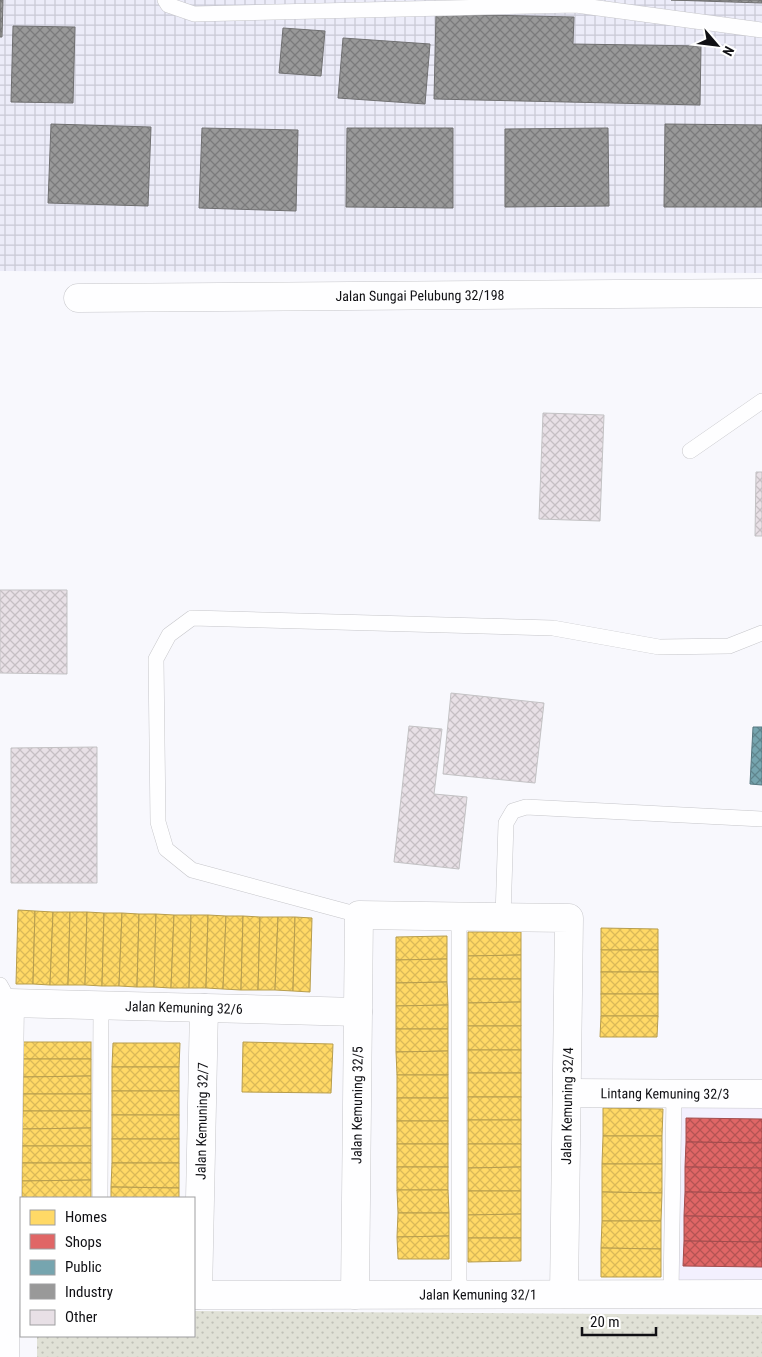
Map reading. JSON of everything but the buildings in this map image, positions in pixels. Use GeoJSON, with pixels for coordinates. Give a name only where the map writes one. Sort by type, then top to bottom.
{"type":"FeatureCollection","features":[{"type":"Feature","properties":{"kind":"street","name":"Jalan Sungai Pelubung 32/198"},"geometry":{"type":"LineString","coordinates":[[78,298],[762,292]]}},
{"type":"Feature","properties":{"kind":"street"},"geometry":{"type":"LineString","coordinates":[[359,915],[503,917]]}},
{"type":"Feature","properties":{"kind":"street","name":"Jalan Kemuning 32/5"},"geometry":{"type":"LineString","coordinates":[[355,1295],[359,915]]}},
{"type":"Feature","properties":{"kind":"street","name":"Jalan Kemuning 32/4"},"geometry":{"type":"LineString","coordinates":[[503,917],[569,918],[564,1294]]}},
{"type":"Feature","properties":{"kind":"street"},"geometry":{"type":"LineString","coordinates":[[5,994],[13,1296],[5,1357]]}},
{"type":"Feature","properties":{"kind":"street","name":"Jalan Kemuning 32/6"},"geometry":{"type":"LineString","coordinates":[[5,994],[101,1006],[358,1012]]}},
{"type":"Feature","properties":{"kind":"street","name":"Jalan Kemuning 32/7"},"geometry":{"type":"LineString","coordinates":[[196,1295],[204,1008]]}},
{"type":"Feature","properties":{"kind":"street","name":"Lintang Kemuning 32/3"},"geometry":{"type":"LineString","coordinates":[[567,1093],[762,1094]]}},
{"type":"Feature","properties":{"kind":"street","name":"Jalan Kemuning 32/1"},"geometry":{"type":"LineString","coordinates":[[196,1295],[762,1294]]}},
{"type":"Feature","properties":{"kind":"lane"},"geometry":{"type":"LineString","coordinates":[[165,0],[168,5],[194,14],[576,5],[762,30]]}},
{"type":"Feature","properties":{"kind":"lane"},"geometry":{"type":"LineString","coordinates":[[690,451],[762,401]]}},
{"type":"Feature","properties":{"kind":"lane"},"geometry":{"type":"LineString","coordinates":[[359,915],[192,870],[166,849],[158,822],[156,659],[169,635],[192,618],[553,628],[659,647],[729,646],[762,633]]}},
{"type":"Feature","properties":{"kind":"lane"},"geometry":{"type":"LineString","coordinates":[[503,917],[506,824],[513,811],[526,808],[762,820]]}},
{"type":"Feature","properties":{"kind":"lane"},"geometry":{"type":"LineString","coordinates":[[459,916],[459,1295]]}},
{"type":"Feature","properties":{"kind":"lane"},"geometry":{"type":"LineString","coordinates":[[100,1197],[101,1006]]}},
{"type":"Feature","properties":{"kind":"lane"},"geometry":{"type":"LineString","coordinates":[[671,1294],[674,1093]]}},
{"type":"Feature","properties":{"kind":"shaded area"},"geometry":{"type":"Polygon","coordinates":[[[0,0],[762,0],[762,273],[0,271],[0,0]]]}},
{"type":"Feature","properties":{"kind":"shaded area"},"geometry":{"type":"Polygon","coordinates":[[[681,1102],[762,1104],[762,1285],[679,1286],[681,1102]]]}},
{"type":"Feature","properties":{"kind":"shaded area"},"geometry":{"type":"Polygon","coordinates":[[[195,1311],[762,1315],[762,1357],[37,1357],[37,1337],[195,1337],[195,1311]]]}}]}
